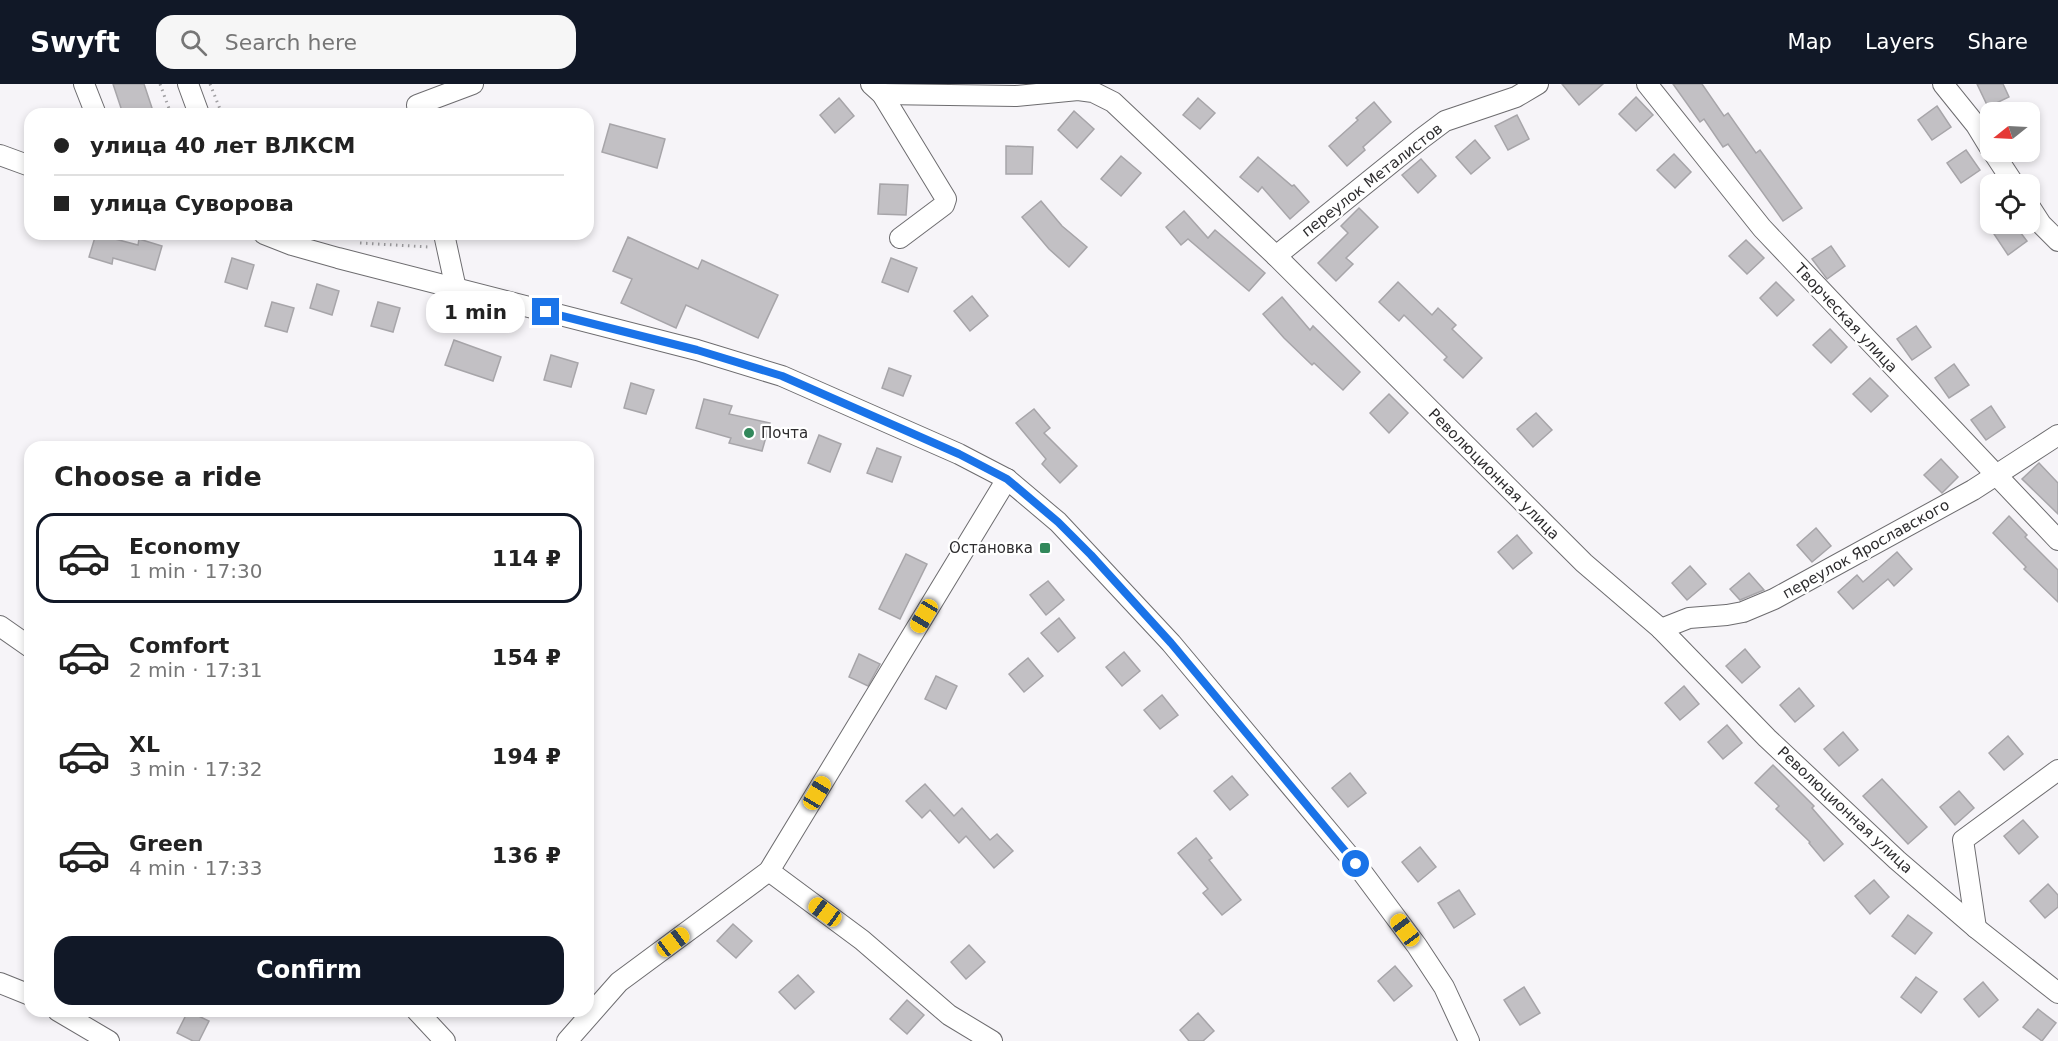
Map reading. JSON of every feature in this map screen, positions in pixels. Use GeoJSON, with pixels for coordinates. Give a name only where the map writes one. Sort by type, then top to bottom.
{"type":"FeatureCollection","features":[{"type":"Feature","properties":{"kind":"street"},"geometry":{"type":"LineString","coordinates":[[84,84],[93,108]]}},
{"type":"Feature","properties":{"kind":"street"},"geometry":{"type":"LineString","coordinates":[[188,84],[197,108]]}},
{"type":"Feature","properties":{"kind":"street"},"geometry":{"type":"LineString","coordinates":[[417,108],[417,105],[473,84]]}},
{"type":"Feature","properties":{"kind":"street","name":"переулок Металистов"},"geometry":{"type":"LineString","coordinates":[[1276,256],[1420,139],[1445,122],[1516,97],[1538,84]]}},
{"type":"Feature","properties":{"kind":"street","name":"Творческая улица"},"geometry":{"type":"LineString","coordinates":[[1647,84],[1762,228],[2058,540]]}},
{"type":"Feature","properties":{"kind":"street"},"geometry":{"type":"LineString","coordinates":[[1943,84],[1980,132]]}},
{"type":"Feature","properties":{"kind":"street","name":"Революционная улица"},"geometry":{"type":"LineString","coordinates":[[876,89],[924,89],[1016,96],[1096,88],[1276,256],[1584,563],[1661,629],[1776,746],[1897,860],[1976,928],[2058,993]]}},
{"type":"Feature","properties":{"kind":"street"},"geometry":{"type":"LineString","coordinates":[[876,89],[946,199],[944,205],[900,238]]}},
{"type":"Feature","properties":{"kind":"street"},"geometry":{"type":"LineString","coordinates":[[0,155],[24,164]]}},
{"type":"Feature","properties":{"kind":"street"},"geometry":{"type":"LineString","coordinates":[[2040,222],[2058,241]]}},
{"type":"Feature","properties":{"kind":"street"},"geometry":{"type":"LineString","coordinates":[[281,240],[315,252],[697,350],[782,376],[959,454],[1007,479],[1058,522],[1171,643],[1356,864],[1417,946],[1444,987],[1468,1041]]}},
{"type":"Feature","properties":{"kind":"street"},"geometry":{"type":"LineString","coordinates":[[445,241],[456,289]]}},
{"type":"Feature","properties":{"kind":"street","name":"переулок Ярославского"},"geometry":{"type":"LineString","coordinates":[[1661,629],[1689,618],[1743,612],[1774,599],[1973,490],[2058,435]]}},
{"type":"Feature","properties":{"kind":"street"},"geometry":{"type":"LineString","coordinates":[[594,1010],[619,982],[770,871],[1007,479]]}},
{"type":"Feature","properties":{"kind":"street"},"geometry":{"type":"LineString","coordinates":[[0,626],[24,643]]}},
{"type":"Feature","properties":{"kind":"street"},"geometry":{"type":"LineString","coordinates":[[1976,928],[1963,840],[2058,770]]}},
{"type":"Feature","properties":{"kind":"street"},"geometry":{"type":"LineString","coordinates":[[770,871],[862,940],[949,1015],[992,1041]]}},
{"type":"Feature","properties":{"kind":"street"},"geometry":{"type":"LineString","coordinates":[[0,983],[24,993]]}},
{"type":"Feature","properties":{"kind":"street"},"geometry":{"type":"LineString","coordinates":[[68,1017],[109,1041]]}},
{"type":"Feature","properties":{"kind":"street"},"geometry":{"type":"LineString","coordinates":[[423,1017],[445,1041]]}},
{"type":"Feature","properties":{"kind":"street"},"geometry":{"type":"LineString","coordinates":[[567,1041],[588,1017]]}},
{"type":"Feature","properties":{"kind":"path"},"geometry":{"type":"LineString","coordinates":[[160,84],[169,108]]}},
{"type":"Feature","properties":{"kind":"path"},"geometry":{"type":"LineString","coordinates":[[210,84],[220,108]]}},
{"type":"Feature","properties":{"kind":"path"},"geometry":{"type":"LineString","coordinates":[[358,243],[445,241]]}},
{"type":"Feature","properties":{"kind":"building"},"geometry":{"type":"Polygon","coordinates":[[[113,84],[144,84],[152,108],[121,108],[113,84]]]}},
{"type":"Feature","properties":{"kind":"building"},"geometry":{"type":"Polygon","coordinates":[[[1562,84],[1603,84],[1579,105],[1562,84]]]}},
{"type":"Feature","properties":{"kind":"building"},"geometry":{"type":"Polygon","coordinates":[[[1673,84],[1702,84],[1724,116],[1728,113],[1756,153],[1760,150],[1802,208],[1783,221],[1728,144],[1723,147],[1704,119],[1700,122],[1673,84]]]}},
{"type":"Feature","properties":{"kind":"building"},"geometry":{"type":"Polygon","coordinates":[[[1977,84],[2003,84],[2009,97],[1998,102],[1986,102],[1977,84]]]}},
{"type":"Feature","properties":{"kind":"building"},"geometry":{"type":"Polygon","coordinates":[[[1636,97],[1653,115],[1636,131],[1619,114],[1636,97]]]}},
{"type":"Feature","properties":{"kind":"building"},"geometry":{"type":"Polygon","coordinates":[[[839,98],[854,116],[835,133],[820,115],[839,98]]]}},
{"type":"Feature","properties":{"kind":"building"},"geometry":{"type":"Polygon","coordinates":[[[1198,98],[1215,113],[1200,129],[1183,115],[1198,98]]]}},
{"type":"Feature","properties":{"kind":"building"},"geometry":{"type":"Polygon","coordinates":[[[1374,102],[1391,122],[1363,147],[1365,150],[1347,166],[1329,146],[1374,102]]]}},
{"type":"Feature","properties":{"kind":"building"},"geometry":{"type":"Polygon","coordinates":[[[1937,106],[1951,127],[1932,140],[1918,120],[1937,106]]]}},
{"type":"Feature","properties":{"kind":"building"},"geometry":{"type":"Polygon","coordinates":[[[1074,111],[1094,129],[1077,148],[1058,130],[1074,111]]]}},
{"type":"Feature","properties":{"kind":"building"},"geometry":{"type":"Polygon","coordinates":[[[1517,115],[1529,139],[1508,150],[1495,126],[1517,115]]]}},
{"type":"Feature","properties":{"kind":"building"},"geometry":{"type":"Polygon","coordinates":[[[610,124],[665,139],[657,168],[602,152],[610,124]]]}},
{"type":"Feature","properties":{"kind":"building"},"geometry":{"type":"Polygon","coordinates":[[[1475,140],[1490,158],[1471,174],[1456,157],[1475,140]]]}},
{"type":"Feature","properties":{"kind":"building"},"geometry":{"type":"Polygon","coordinates":[[[1006,146],[1033,147],[1032,174],[1006,174],[1006,146]]]}},
{"type":"Feature","properties":{"kind":"building"},"geometry":{"type":"Polygon","coordinates":[[[1966,150],[1980,170],[1961,183],[1947,163],[1966,150]]]}},
{"type":"Feature","properties":{"kind":"building"},"geometry":{"type":"Polygon","coordinates":[[[1674,154],[1691,172],[1675,188],[1657,170],[1674,154]]]}},
{"type":"Feature","properties":{"kind":"building"},"geometry":{"type":"Polygon","coordinates":[[[1121,156],[1141,173],[1121,196],[1101,179],[1121,156]]]}},
{"type":"Feature","properties":{"kind":"building"},"geometry":{"type":"Polygon","coordinates":[[[1258,157],[1292,186],[1294,185],[1309,202],[1290,219],[1262,187],[1258,192],[1240,177],[1258,157]]]}},
{"type":"Feature","properties":{"kind":"building"},"geometry":{"type":"Polygon","coordinates":[[[1421,159],[1436,176],[1418,193],[1402,175],[1421,159]]]}},
{"type":"Feature","properties":{"kind":"building"},"geometry":{"type":"Polygon","coordinates":[[[880,184],[908,185],[906,215],[878,214],[880,184]]]}},
{"type":"Feature","properties":{"kind":"building"},"geometry":{"type":"Polygon","coordinates":[[[1041,201],[1062,226],[1087,247],[1069,267],[1049,249],[1022,217],[1041,201]]]}},
{"type":"Feature","properties":{"kind":"building"},"geometry":{"type":"Polygon","coordinates":[[[1359,208],[1378,227],[1346,258],[1353,264],[1336,281],[1318,263],[1348,233],[1341,226],[1359,208]]]}},
{"type":"Feature","properties":{"kind":"building"},"geometry":{"type":"Polygon","coordinates":[[[1184,211],[1208,238],[1215,230],[1265,273],[1249,291],[1188,239],[1181,245],[1166,227],[1184,211]]]}},
{"type":"Feature","properties":{"kind":"building"},"geometry":{"type":"Polygon","coordinates":[[[1994,234],[2022,234],[2027,241],[2008,255],[1994,234]]]}},
{"type":"Feature","properties":{"kind":"building"},"geometry":{"type":"Polygon","coordinates":[[[628,237],[698,269],[702,260],[778,295],[758,338],[686,305],[676,328],[621,303],[632,279],[613,271],[628,237]]]}},
{"type":"Feature","properties":{"kind":"building"},"geometry":{"type":"Polygon","coordinates":[[[94,240],[119,240],[138,245],[139,240],[142,240],[162,246],[155,270],[113,258],[112,264],[89,257],[94,240]]]}},
{"type":"Feature","properties":{"kind":"building"},"geometry":{"type":"Polygon","coordinates":[[[1746,240],[1764,258],[1747,274],[1729,256],[1746,240]]]}},
{"type":"Feature","properties":{"kind":"building"},"geometry":{"type":"Polygon","coordinates":[[[1831,246],[1845,266],[1827,279],[1812,259],[1831,246]]]}},
{"type":"Feature","properties":{"kind":"building"},"geometry":{"type":"Polygon","coordinates":[[[232,258],[254,265],[247,289],[225,282],[232,258]]]}},
{"type":"Feature","properties":{"kind":"building"},"geometry":{"type":"Polygon","coordinates":[[[891,258],[917,268],[908,292],[882,282],[891,258]]]}},
{"type":"Feature","properties":{"kind":"building"},"geometry":{"type":"Polygon","coordinates":[[[1398,282],[1432,315],[1438,308],[1456,325],[1452,329],[1482,358],[1463,378],[1444,360],[1447,357],[1404,315],[1399,321],[1379,302],[1398,282]]]}},
{"type":"Feature","properties":{"kind":"building"},"geometry":{"type":"Polygon","coordinates":[[[1776,282],[1794,300],[1777,316],[1760,298],[1776,282]]]}},
{"type":"Feature","properties":{"kind":"building"},"geometry":{"type":"Polygon","coordinates":[[[317,284],[339,291],[332,315],[310,308],[317,284]]]}},
{"type":"Feature","properties":{"kind":"building"},"geometry":{"type":"Polygon","coordinates":[[[972,296],[988,316],[970,331],[954,311],[972,296]]]}},
{"type":"Feature","properties":{"kind":"building"},"geometry":{"type":"Polygon","coordinates":[[[1282,297],[1310,330],[1313,326],[1360,372],[1343,390],[1314,363],[1312,365],[1263,314],[1282,297]]]}},
{"type":"Feature","properties":{"kind":"building"},"geometry":{"type":"Polygon","coordinates":[[[272,302],[294,308],[287,332],[265,326],[272,302]]]}},
{"type":"Feature","properties":{"kind":"building"},"geometry":{"type":"Polygon","coordinates":[[[378,302],[400,308],[393,332],[371,326],[378,302]]]}},
{"type":"Feature","properties":{"kind":"building"},"geometry":{"type":"Polygon","coordinates":[[[1916,326],[1931,347],[1912,360],[1897,339],[1916,326]]]}},
{"type":"Feature","properties":{"kind":"building"},"geometry":{"type":"Polygon","coordinates":[[[1830,329],[1847,347],[1831,363],[1813,345],[1830,329]]]}},
{"type":"Feature","properties":{"kind":"building"},"geometry":{"type":"Polygon","coordinates":[[[454,340],[501,357],[493,381],[445,365],[454,340]]]}},
{"type":"Feature","properties":{"kind":"building"},"geometry":{"type":"Polygon","coordinates":[[[551,355],[578,363],[571,387],[544,380],[551,355]]]}},
{"type":"Feature","properties":{"kind":"building"},"geometry":{"type":"Polygon","coordinates":[[[1954,364],[1969,385],[1949,398],[1935,378],[1954,364]]]}},
{"type":"Feature","properties":{"kind":"building"},"geometry":{"type":"Polygon","coordinates":[[[889,368],[911,376],[903,396],[882,388],[889,368]]]}},
{"type":"Feature","properties":{"kind":"building"},"geometry":{"type":"Polygon","coordinates":[[[1870,378],[1888,396],[1871,412],[1853,394],[1870,378]]]}},
{"type":"Feature","properties":{"kind":"building"},"geometry":{"type":"Polygon","coordinates":[[[631,383],[654,390],[646,414],[624,408],[631,383]]]}},
{"type":"Feature","properties":{"kind":"building"},"geometry":{"type":"Polygon","coordinates":[[[1389,394],[1408,413],[1389,433],[1370,413],[1389,394]]]}},
{"type":"Feature","properties":{"kind":"building"},"geometry":{"type":"Polygon","coordinates":[[[704,399],[732,406],[729,414],[770,423],[762,451],[729,443],[731,438],[696,428],[704,399]]]}},
{"type":"Feature","properties":{"kind":"building"},"geometry":{"type":"Polygon","coordinates":[[[1991,406],[2005,427],[1986,440],[1971,420],[1991,406]]]}},
{"type":"Feature","properties":{"kind":"building"},"geometry":{"type":"Polygon","coordinates":[[[1034,409],[1050,428],[1044,433],[1077,466],[1060,483],[1042,464],[1046,459],[1016,423],[1034,409]]]}},
{"type":"Feature","properties":{"kind":"building"},"geometry":{"type":"Polygon","coordinates":[[[1536,413],[1552,430],[1533,447],[1517,429],[1536,413]]]}},
{"type":"Feature","properties":{"kind":"building"},"geometry":{"type":"Polygon","coordinates":[[[819,435],[841,444],[830,472],[808,463],[819,435]]]}},
{"type":"Feature","properties":{"kind":"building"},"geometry":{"type":"Polygon","coordinates":[[[877,448],[901,457],[892,482],[867,473],[877,448]]]}},
{"type":"Feature","properties":{"kind":"building"},"geometry":{"type":"Polygon","coordinates":[[[1941,459],[1958,477],[1942,493],[1924,475],[1941,459]]]}},
{"type":"Feature","properties":{"kind":"building"},"geometry":{"type":"Polygon","coordinates":[[[2039,463],[2058,483],[2058,514],[2022,479],[2039,463]]]}},
{"type":"Feature","properties":{"kind":"building"},"geometry":{"type":"Polygon","coordinates":[[[2009,516],[2027,535],[2025,537],[2058,570],[2058,602],[2024,569],[2026,567],[1993,533],[2009,516]]]}},
{"type":"Feature","properties":{"kind":"building"},"geometry":{"type":"Polygon","coordinates":[[[1816,528],[1831,546],[1812,562],[1797,545],[1816,528]]]}},
{"type":"Feature","properties":{"kind":"building"},"geometry":{"type":"Polygon","coordinates":[[[1517,535],[1532,553],[1513,569],[1498,552],[1517,535]]]}},
{"type":"Feature","properties":{"kind":"building"},"geometry":{"type":"Polygon","coordinates":[[[1897,552],[1912,569],[1894,586],[1888,579],[1853,609],[1838,592],[1857,575],[1863,582],[1897,552]]]}},
{"type":"Feature","properties":{"kind":"building"},"geometry":{"type":"Polygon","coordinates":[[[906,554],[927,564],[900,619],[879,609],[906,554]]]}},
{"type":"Feature","properties":{"kind":"building"},"geometry":{"type":"Polygon","coordinates":[[[1690,566],[1706,584],[1687,600],[1672,583],[1690,566]]]}},
{"type":"Feature","properties":{"kind":"building"},"geometry":{"type":"Polygon","coordinates":[[[1749,573],[1764,590],[1740,600],[1730,589],[1749,573]]]}},
{"type":"Feature","properties":{"kind":"building"},"geometry":{"type":"Polygon","coordinates":[[[1048,581],[1064,600],[1046,615],[1030,595],[1048,581]]]}},
{"type":"Feature","properties":{"kind":"building"},"geometry":{"type":"Polygon","coordinates":[[[1059,618],[1075,638],[1058,652],[1041,633],[1059,618]]]}},
{"type":"Feature","properties":{"kind":"building"},"geometry":{"type":"Polygon","coordinates":[[[1745,649],[1760,667],[1742,683],[1726,666],[1745,649]]]}},
{"type":"Feature","properties":{"kind":"building"},"geometry":{"type":"Polygon","coordinates":[[[1124,652],[1140,671],[1122,686],[1106,667],[1124,652]]]}},
{"type":"Feature","properties":{"kind":"building"},"geometry":{"type":"Polygon","coordinates":[[[859,654],[880,664],[868,686],[849,677],[859,654]]]}},
{"type":"Feature","properties":{"kind":"building"},"geometry":{"type":"Polygon","coordinates":[[[1028,658],[1043,676],[1024,692],[1009,674],[1028,658]]]}},
{"type":"Feature","properties":{"kind":"building"},"geometry":{"type":"Polygon","coordinates":[[[936,676],[957,686],[946,709],[925,699],[936,676]]]}},
{"type":"Feature","properties":{"kind":"building"},"geometry":{"type":"Polygon","coordinates":[[[1684,686],[1699,704],[1680,720],[1665,703],[1684,686]]]}},
{"type":"Feature","properties":{"kind":"building"},"geometry":{"type":"Polygon","coordinates":[[[1799,688],[1814,706],[1795,722],[1780,705],[1799,688]]]}},
{"type":"Feature","properties":{"kind":"building"},"geometry":{"type":"Polygon","coordinates":[[[1162,695],[1178,715],[1160,729],[1144,710],[1162,695]]]}},
{"type":"Feature","properties":{"kind":"building"},"geometry":{"type":"Polygon","coordinates":[[[1727,725],[1742,743],[1723,759],[1708,742],[1727,725]]]}},
{"type":"Feature","properties":{"kind":"building"},"geometry":{"type":"Polygon","coordinates":[[[1843,732],[1858,750],[1839,766],[1824,749],[1843,732]]]}},
{"type":"Feature","properties":{"kind":"building"},"geometry":{"type":"Polygon","coordinates":[[[2008,736],[2023,754],[2004,770],[1989,753],[2008,736]]]}},
{"type":"Feature","properties":{"kind":"building"},"geometry":{"type":"Polygon","coordinates":[[[1773,765],[1814,806],[1812,808],[1843,844],[1824,861],[1810,842],[1776,809],[1779,806],[1755,783],[1773,765]]]}},
{"type":"Feature","properties":{"kind":"building"},"geometry":{"type":"Polygon","coordinates":[[[1350,773],[1366,793],[1348,807],[1332,788],[1350,773]]]}},
{"type":"Feature","properties":{"kind":"building"},"geometry":{"type":"Polygon","coordinates":[[[1232,776],[1248,795],[1230,810],[1214,791],[1232,776]]]}},
{"type":"Feature","properties":{"kind":"building"},"geometry":{"type":"Polygon","coordinates":[[[1882,779],[1927,827],[1908,844],[1863,796],[1882,779]]]}},
{"type":"Feature","properties":{"kind":"building"},"geometry":{"type":"Polygon","coordinates":[[[925,784],[954,816],[962,808],[990,840],[997,834],[1013,851],[994,868],[966,836],[959,843],[930,810],[922,818],[906,801],[925,784]]]}},
{"type":"Feature","properties":{"kind":"building"},"geometry":{"type":"Polygon","coordinates":[[[1959,791],[1974,808],[1955,825],[1940,807],[1959,791]]]}},
{"type":"Feature","properties":{"kind":"building"},"geometry":{"type":"Polygon","coordinates":[[[2023,820],[2038,837],[2019,854],[2004,836],[2023,820]]]}},
{"type":"Feature","properties":{"kind":"building"},"geometry":{"type":"Polygon","coordinates":[[[1196,838],[1212,858],[1209,860],[1241,900],[1222,915],[1203,893],[1208,889],[1178,853],[1196,838]]]}},
{"type":"Feature","properties":{"kind":"building"},"geometry":{"type":"Polygon","coordinates":[[[1420,847],[1436,867],[1418,882],[1402,862],[1420,847]]]}},
{"type":"Feature","properties":{"kind":"building"},"geometry":{"type":"Polygon","coordinates":[[[1874,880],[1889,897],[1870,914],[1855,896],[1874,880]]]}},
{"type":"Feature","properties":{"kind":"building"},"geometry":{"type":"Polygon","coordinates":[[[2048,884],[2058,895],[2058,907],[2045,918],[2030,901],[2048,884]]]}},
{"type":"Feature","properties":{"kind":"building"},"geometry":{"type":"Polygon","coordinates":[[[1459,890],[1475,914],[1454,928],[1438,903],[1459,890]]]}},
{"type":"Feature","properties":{"kind":"building"},"geometry":{"type":"Polygon","coordinates":[[[1908,915],[1932,933],[1915,954],[1892,936],[1908,915]]]}},
{"type":"Feature","properties":{"kind":"building"},"geometry":{"type":"Polygon","coordinates":[[[733,924],[752,941],[736,958],[717,941],[733,924]]]}},
{"type":"Feature","properties":{"kind":"building"},"geometry":{"type":"Polygon","coordinates":[[[969,945],[985,962],[966,979],[951,962],[969,945]]]}},
{"type":"Feature","properties":{"kind":"building"},"geometry":{"type":"Polygon","coordinates":[[[1395,966],[1412,986],[1394,1001],[1378,981],[1395,966]]]}},
{"type":"Feature","properties":{"kind":"building"},"geometry":{"type":"Polygon","coordinates":[[[798,975],[814,992],[795,1009],[779,992],[798,975]]]}},
{"type":"Feature","properties":{"kind":"building"},"geometry":{"type":"Polygon","coordinates":[[[1916,977],[1937,992],[1921,1013],[1901,997],[1916,977]]]}},
{"type":"Feature","properties":{"kind":"building"},"geometry":{"type":"Polygon","coordinates":[[[1983,982],[1998,1000],[1979,1017],[1964,999],[1983,982]]]}},
{"type":"Feature","properties":{"kind":"building"},"geometry":{"type":"Polygon","coordinates":[[[1524,987],[1540,1013],[1520,1025],[1504,1000],[1524,987]]]}},
{"type":"Feature","properties":{"kind":"building"},"geometry":{"type":"Polygon","coordinates":[[[907,1000],[924,1015],[907,1034],[890,1019],[907,1000]]]}},
{"type":"Feature","properties":{"kind":"building"},"geometry":{"type":"Polygon","coordinates":[[[2038,1009],[2056,1023],[2042,1041],[2023,1027],[2038,1009]]]}},
{"type":"Feature","properties":{"kind":"building"},"geometry":{"type":"Polygon","coordinates":[[[1198,1013],[1214,1031],[1203,1041],[1189,1041],[1180,1030],[1198,1013]]]}},
{"type":"Feature","properties":{"kind":"building"},"geometry":{"type":"Polygon","coordinates":[[[185,1017],[201,1017],[209,1021],[199,1041],[193,1041],[177,1033],[185,1017]]]}},
{"type":"Feature","properties":{"kind":"place","name":"Почта"},"geometry":{"type":"Point","coordinates":[749,433]}},
{"type":"Feature","properties":{"kind":"place","name":"Остановка"},"geometry":{"type":"Point","coordinates":[1045,548]}},
{"type":"Feature","properties":{"kind":"route"},"geometry":{"type":"LineString","coordinates":[[546,312],[697,350],[782,376],[959,454],[1007,479],[1058,522],[1091,555],[1171,643],[1356,864]]}}]}
